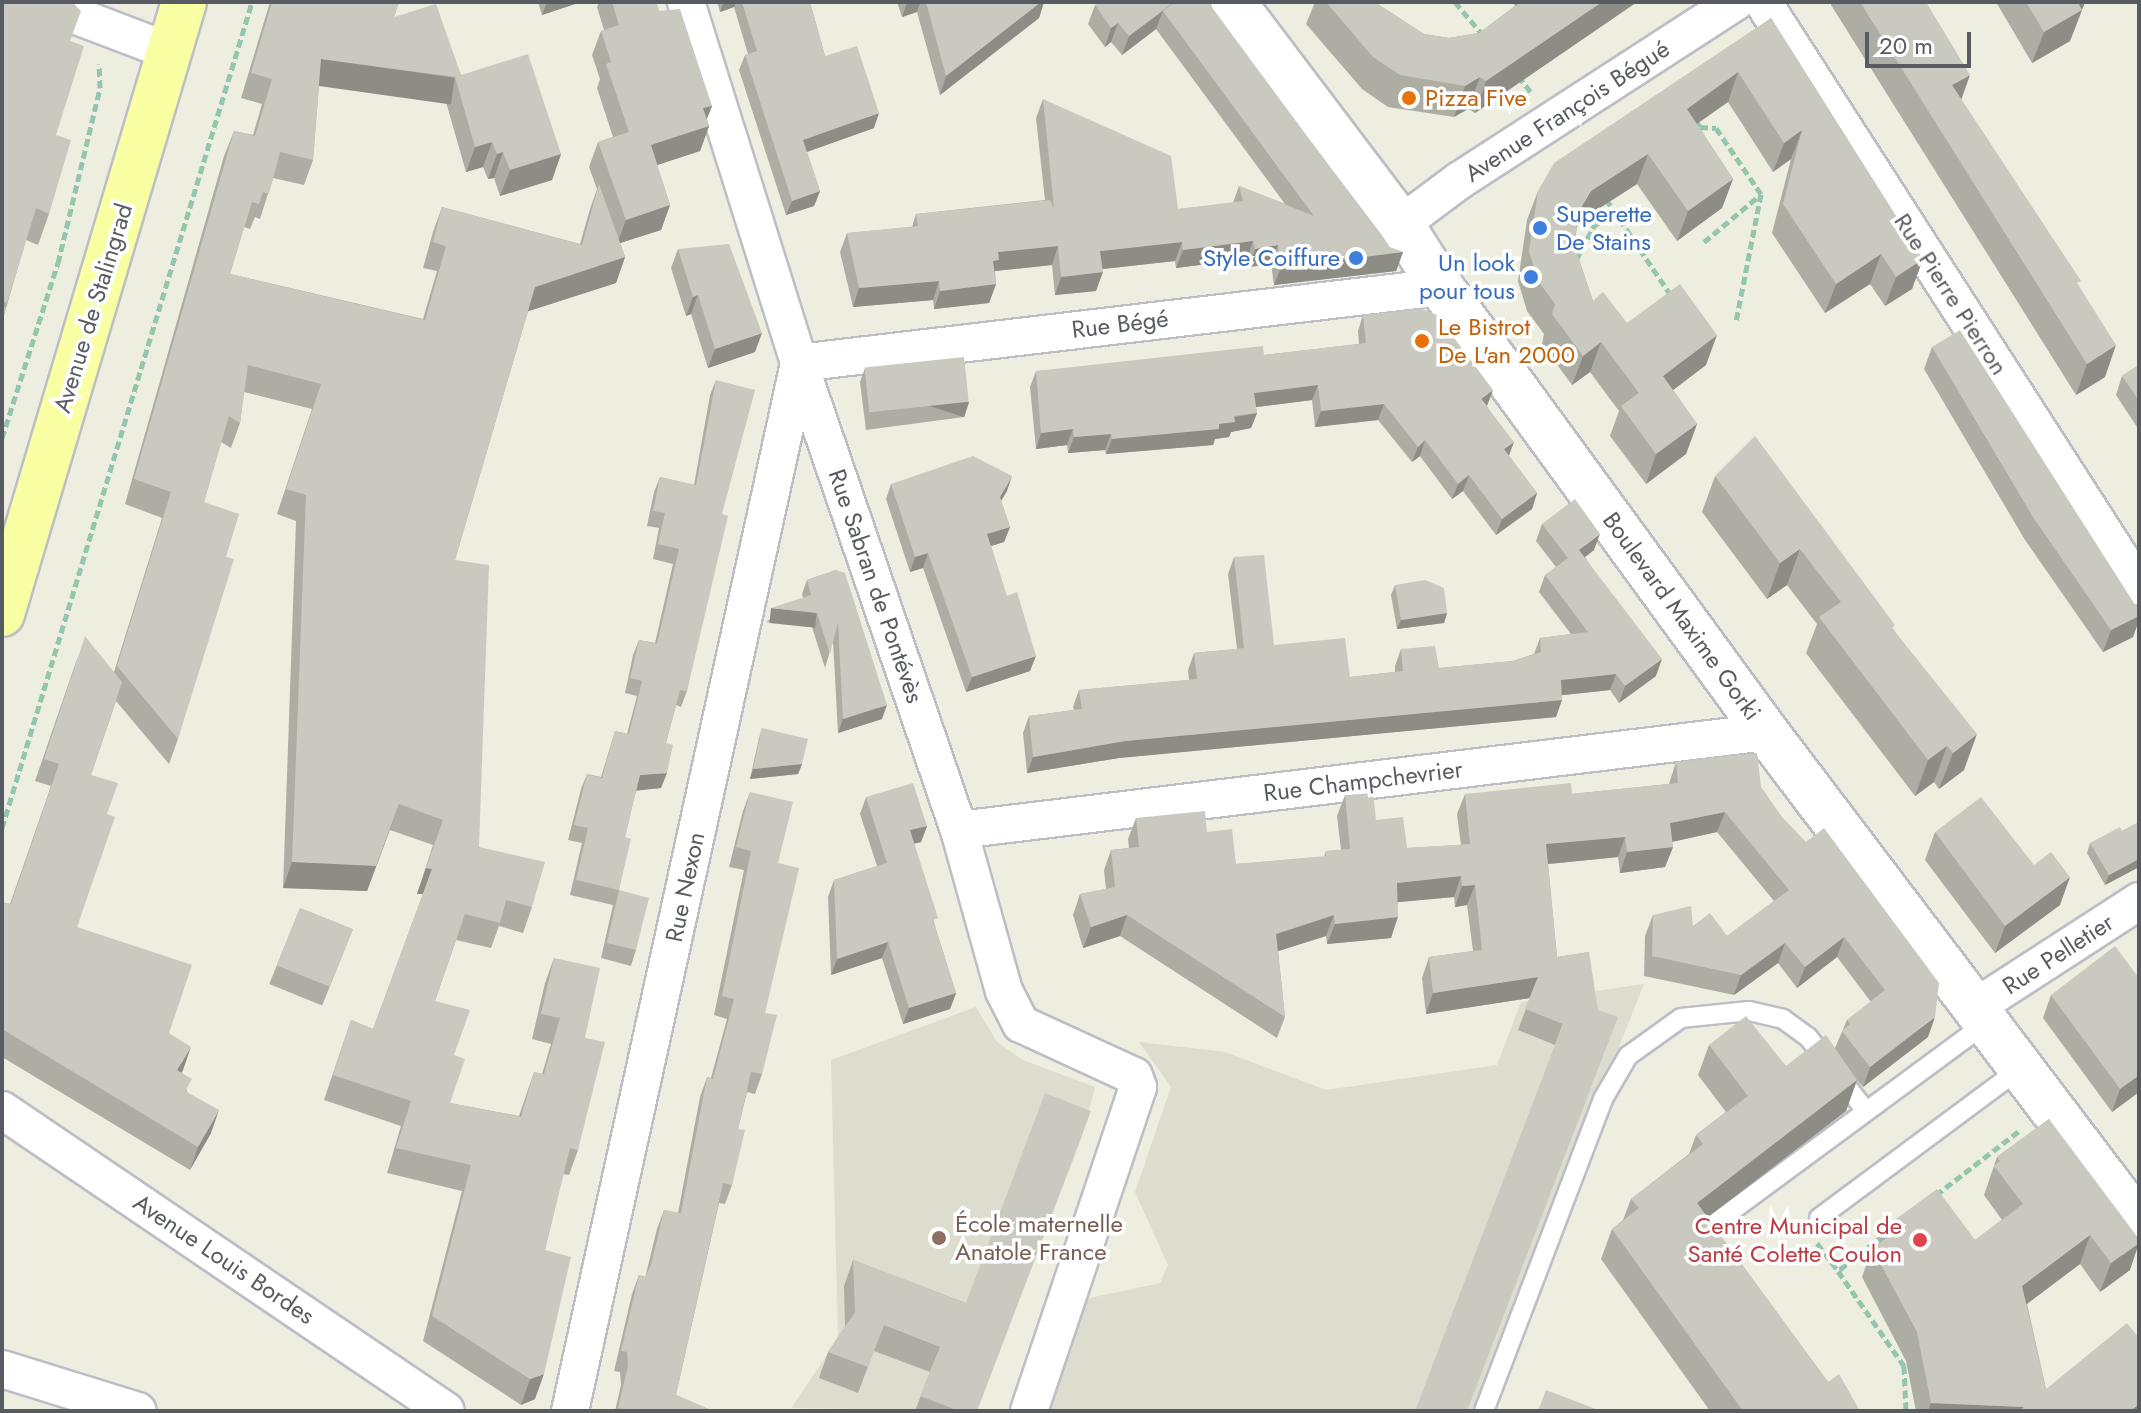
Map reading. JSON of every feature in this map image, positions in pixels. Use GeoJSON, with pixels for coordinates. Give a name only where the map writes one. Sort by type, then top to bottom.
{"type":"FeatureCollection","features":[{"type":"Feature","properties":{"kind":"main road","name":"Avenue de Stalingrad"},"geometry":{"type":"LineString","coordinates":[[2,614],[184,2]]}},
{"type":"Feature","properties":{"kind":"main road","name":"Boulevard Maxime Gorki"},"geometry":{"type":"LineString","coordinates":[[1233,2],[1401,224],[1441,287],[1766,732],[2139,1224]]}},
{"type":"Feature","properties":{"kind":"street"},"geometry":{"type":"LineString","coordinates":[[60,2],[98,25],[169,51]]}},
{"type":"Feature","properties":{"kind":"street","name":"Rue Sabran de Pontévès"},"geometry":{"type":"LineString","coordinates":[[686,2],[799,363],[959,830],[1004,991],[1021,1024],[1134,1076],[1136,1102],[1029,1411]]}},
{"type":"Feature","properties":{"kind":"street","name":"Avenue François Bégué"},"geometry":{"type":"LineString","coordinates":[[1401,224],[1735,2]]}},
{"type":"Feature","properties":{"kind":"street","name":"Rue Pierre Pierron"},"geometry":{"type":"LineString","coordinates":[[1763,2],[2139,587]]}},
{"type":"Feature","properties":{"kind":"street","name":"Rue Bégé"},"geometry":{"type":"LineString","coordinates":[[799,363],[1441,287]]}},
{"type":"Feature","properties":{"kind":"street","name":"Rue Nexon"},"geometry":{"type":"LineString","coordinates":[[570,1411],[799,363]]}},
{"type":"Feature","properties":{"kind":"street","name":"Rue Champchevrier"},"geometry":{"type":"LineString","coordinates":[[959,830],[1766,732]]}},
{"type":"Feature","properties":{"kind":"street","name":"Rue Pelletier"},"geometry":{"type":"LineString","coordinates":[[1982,1014],[2139,901]]}},
{"type":"Feature","properties":{"kind":"street","name":"Avenue Louis Bordes"},"geometry":{"type":"LineString","coordinates":[[2,1110],[446,1411]]}},
{"type":"Feature","properties":{"kind":"street"},"geometry":{"type":"LineString","coordinates":[[2,1369],[138,1411]]}},
{"type":"Feature","properties":{"kind":"lane"},"geometry":{"type":"LineString","coordinates":[[1484,1411],[1603,1099],[1628,1056],[1681,1018],[1749,1011],[1783,1019],[1808,1037],[1866,1111]]}},
{"type":"Feature","properties":{"kind":"lane"},"geometry":{"type":"LineString","coordinates":[[1721,1262],[1706,1242],[1711,1226],[1866,1111],[1982,1014]]}},
{"type":"Feature","properties":{"kind":"lane"},"geometry":{"type":"LineString","coordinates":[[1819,1218],[2021,1068]]}},
{"type":"Feature","properties":{"kind":"path"},"geometry":{"type":"LineString","coordinates":[[2,828],[252,2]]}},
{"type":"Feature","properties":{"kind":"path"},"geometry":{"type":"LineString","coordinates":[[1455,2],[1487,40]]}},
{"type":"Feature","properties":{"kind":"path"},"geometry":{"type":"LineString","coordinates":[[2,438],[58,263],[100,88],[98,25]]}},
{"type":"Feature","properties":{"kind":"path"},"geometry":{"type":"LineString","coordinates":[[1512,69],[1552,121]]}},
{"type":"Feature","properties":{"kind":"path"},"geometry":{"type":"LineString","coordinates":[[1687,107],[1700,127],[1716,128],[1761,194],[1736,322]]}},
{"type":"Feature","properties":{"kind":"path"},"geometry":{"type":"LineString","coordinates":[[1598,188],[1672,298],[1662,306]]}},
{"type":"Feature","properties":{"kind":"path"},"geometry":{"type":"LineString","coordinates":[[1704,242],[1761,194]]}},
{"type":"Feature","properties":{"kind":"path"},"geometry":{"type":"LineString","coordinates":[[1577,275],[1574,264],[1595,225],[1615,213]]}},
{"type":"Feature","properties":{"kind":"path"},"geometry":{"type":"LineString","coordinates":[[1924,1204],[2023,1127]]}},
{"type":"Feature","properties":{"kind":"path"},"geometry":{"type":"LineString","coordinates":[[1887,1233],[1838,1271],[1904,1366],[1906,1411]]}},
{"type":"Feature","properties":{"kind":"shaded area"},"geometry":{"type":"Polygon","coordinates":[[[1644,984],[1474,1411],[1051,1411],[1085,1299],[1160,1283],[1168,1265],[1135,1192],[1171,1087],[1139,1042],[1225,1052],[1326,1090],[1497,1065],[1521,1002],[1644,984]]]}},
{"type":"Feature","properties":{"kind":"shaded area","name":"École maternelle Anatole France"},"geometry":{"type":"Polygon","coordinates":[[[976,1007],[997,1042],[1023,1060],[1095,1087],[1082,1137],[977,1411],[791,1408],[838,1339],[831,1060],[976,1007]]]}},
{"type":"Feature","properties":{"kind":"building"},"geometry":{"type":"Polygon","coordinates":[[[2,2],[72,2],[81,11],[70,41],[84,46],[56,135],[71,140],[49,214],[36,208],[7,303],[2,300],[2,2]]]}},
{"type":"Feature","properties":{"kind":"building"},"geometry":{"type":"Polygon","coordinates":[[[272,2],[399,2],[394,17],[436,4],[461,75],[528,54],[561,154],[510,170],[503,152],[497,154],[492,142],[475,147],[455,77],[321,59],[313,160],[280,152],[269,194],[263,192],[259,204],[252,202],[230,274],[425,320],[446,246],[433,242],[442,207],[582,245],[599,184],[625,257],[535,287],[455,560],[489,565],[479,847],[545,862],[532,907],[506,900],[500,923],[465,914],[435,1001],[470,1010],[454,1055],[465,1059],[450,1103],[521,1117],[534,1072],[544,1074],[560,1018],[541,1014],[554,958],[600,968],[585,1038],[605,1042],[578,1150],[570,1148],[545,1250],[571,1257],[544,1374],[530,1379],[432,1316],[471,1165],[396,1148],[411,1101],[333,1075],[351,1020],[373,1029],[432,869],[426,868],[443,820],[399,804],[376,866],[292,862],[306,495],[286,489],[321,384],[248,365],[240,423],[229,416],[204,502],[239,514],[226,557],[234,559],[178,739],[117,666],[171,492],[134,479],[234,131],[255,136],[272,79],[251,73],[272,2]]]}},
{"type":"Feature","properties":{"kind":"building"},"geometry":{"type":"Polygon","coordinates":[[[612,2],[656,2],[659,11],[680,9],[712,106],[703,108],[709,126],[651,145],[670,205],[626,220],[598,142],[629,132],[606,64],[611,62],[601,31],[619,25],[612,2]]]}},
{"type":"Feature","properties":{"kind":"building"},"geometry":{"type":"Polygon","coordinates":[[[742,2],[810,2],[825,56],[857,46],[879,113],[803,140],[820,191],[792,201],[745,55],[757,51],[742,2]]]}},
{"type":"Feature","properties":{"kind":"building"},"geometry":{"type":"Polygon","coordinates":[[[926,2],[1041,2],[946,76],[926,2]]]}},
{"type":"Feature","properties":{"kind":"building"},"geometry":{"type":"Polygon","coordinates":[[[1100,2],[1174,2],[1129,36],[1118,23],[1111,28],[1095,5],[1100,2]]]}},
{"type":"Feature","properties":{"kind":"building"},"geometry":{"type":"Polygon","coordinates":[[[1175,2],[1208,2],[1389,247],[1403,252],[1281,267],[1278,245],[1255,249],[1253,241],[1183,250],[1182,242],[1100,251],[1103,272],[1061,277],[1058,246],[998,252],[999,260],[993,261],[996,284],[940,291],[939,281],[859,288],[847,233],[918,226],[916,214],[1050,200],[1054,208],[1043,99],[1171,156],[1178,209],[1243,201],[1239,186],[1314,216],[1163,11],[1175,2]]]}},
{"type":"Feature","properties":{"kind":"building"},"geometry":{"type":"Polygon","coordinates":[[[1326,2],[1375,2],[1424,34],[1449,38],[1479,33],[1521,2],[1602,2],[1486,81],[1480,77],[1465,86],[1400,75],[1373,57],[1326,2]]]}},
{"type":"Feature","properties":{"kind":"building"},"geometry":{"type":"Polygon","coordinates":[[[1860,2],[1926,2],[1970,75],[1952,85],[2081,281],[2077,283],[2116,345],[2087,364],[1860,2]]]}},
{"type":"Feature","properties":{"kind":"building"},"geometry":{"type":"Polygon","coordinates":[[[2026,2],[2078,2],[2082,10],[2044,32],[2026,2]]]}},
{"type":"Feature","properties":{"kind":"building"},"geometry":{"type":"Polygon","coordinates":[[[1771,18],[1923,259],[1896,277],[1881,254],[1836,284],[1783,204],[1802,130],[1784,143],[1738,72],[1687,109],[1733,179],[1688,211],[1648,154],[1591,191],[1579,211],[1574,245],[1593,301],[1603,292],[1627,323],[1680,284],[1717,335],[1663,376],[1697,424],[1656,454],[1621,406],[1639,393],[1601,342],[1583,356],[1552,314],[1555,304],[1538,281],[1529,251],[1538,191],[1554,163],[1771,18]]]}},
{"type":"Feature","properties":{"kind":"building"},"geometry":{"type":"Polygon","coordinates":[[[729,244],[762,333],[715,349],[698,295],[693,297],[678,249],[729,244]]]}},
{"type":"Feature","properties":{"kind":"building"},"geometry":{"type":"Polygon","coordinates":[[[1422,309],[1437,315],[1493,390],[1481,399],[1514,442],[1504,449],[1537,493],[1502,519],[1469,475],[1458,484],[1425,440],[1418,447],[1384,404],[1321,411],[1318,385],[1254,393],[1257,413],[1234,416],[1235,422],[1219,424],[1219,429],[1112,439],[1111,434],[1074,437],[1073,429],[1041,433],[1036,371],[1263,346],[1264,355],[1366,343],[1363,315],[1422,309]]]}},
{"type":"Feature","properties":{"kind":"building"},"geometry":{"type":"Polygon","coordinates":[[[1960,330],[2139,611],[2139,616],[2111,630],[2033,517],[1932,347],[1960,330]]]}},
{"type":"Feature","properties":{"kind":"building"},"geometry":{"type":"Polygon","coordinates":[[[964,357],[969,402],[869,412],[865,367],[964,357]]]}},
{"type":"Feature","properties":{"kind":"building"},"geometry":{"type":"Polygon","coordinates":[[[2139,365],[2139,401],[2122,376],[2139,365]]]}},
{"type":"Feature","properties":{"kind":"building"},"geometry":{"type":"Polygon","coordinates":[[[716,380],[755,390],[722,514],[728,516],[687,691],[680,690],[666,743],[673,745],[667,773],[640,775],[625,837],[631,839],[619,890],[576,880],[588,828],[574,825],[587,774],[602,778],[615,731],[629,734],[642,681],[630,678],[639,640],[657,644],[679,549],[658,544],[665,513],[653,511],[660,477],[696,485],[716,380]]]}},
{"type":"Feature","properties":{"kind":"building"},"geometry":{"type":"Polygon","coordinates":[[[1755,436],[1895,625],[1892,628],[1977,734],[1953,753],[1947,746],[1928,760],[1819,617],[1841,602],[1800,549],[1780,563],[1715,476],[1755,436]]]}},
{"type":"Feature","properties":{"kind":"building"},"geometry":{"type":"Polygon","coordinates":[[[973,456],[1012,476],[1000,497],[1010,527],[987,534],[1007,596],[1017,592],[1036,656],[972,677],[928,553],[915,557],[891,484],[973,456]]]}},
{"type":"Feature","properties":{"kind":"building"},"geometry":{"type":"Polygon","coordinates":[[[1575,499],[1600,534],[1579,550],[1662,659],[1625,686],[1616,674],[1561,680],[1562,700],[1125,741],[1033,757],[1029,716],[1082,709],[1079,690],[1197,679],[1194,653],[1244,648],[1234,557],[1264,555],[1274,645],[1345,638],[1350,677],[1403,671],[1401,649],[1435,646],[1439,668],[1513,661],[1541,652],[1540,638],[1588,632],[1545,575],[1568,558],[1542,524],[1575,499]]]}},
{"type":"Feature","properties":{"kind":"building"},"geometry":{"type":"Polygon","coordinates":[[[836,570],[845,573],[887,705],[843,719],[838,622],[830,654],[817,613],[771,608],[811,595],[807,580],[836,570]]]}},
{"type":"Feature","properties":{"kind":"building"},"geometry":{"type":"Polygon","coordinates":[[[1425,580],[1444,588],[1447,613],[1401,620],[1395,585],[1425,580]]]}},
{"type":"Feature","properties":{"kind":"building"},"geometry":{"type":"Polygon","coordinates":[[[85,636],[122,682],[91,775],[118,783],[107,814],[115,817],[77,927],[192,965],[169,1033],[191,1047],[177,1070],[192,1079],[185,1091],[219,1110],[198,1147],[2,1029],[2,902],[11,904],[59,764],[44,759],[85,636]]]}},
{"type":"Feature","properties":{"kind":"building"},"geometry":{"type":"Polygon","coordinates":[[[762,728],[808,739],[802,764],[753,769],[762,728]]]}},
{"type":"Feature","properties":{"kind":"building"},"geometry":{"type":"Polygon","coordinates":[[[1757,753],[1761,787],[1782,817],[1806,842],[1824,828],[1939,983],[1935,1017],[1870,1067],[1842,1031],[1850,1024],[1847,1020],[1885,990],[1844,937],[1805,967],[1785,943],[1741,975],[1652,956],[1653,915],[1691,906],[1693,926],[1710,913],[1727,936],[1789,890],[1725,812],[1670,823],[1673,847],[1627,852],[1625,837],[1546,844],[1557,957],[1589,952],[1598,1010],[1618,1017],[1467,1411],[1415,1411],[1563,1024],[1525,1009],[1538,977],[1433,993],[1429,957],[1482,950],[1475,885],[1462,886],[1461,876],[1397,883],[1398,917],[1335,924],[1334,915],[1276,934],[1285,1017],[1127,915],[1091,927],[1080,894],[1115,887],[1111,850],[1139,847],[1136,818],[1205,811],[1207,832],[1232,829],[1236,864],[1326,856],[1326,851],[1350,849],[1345,795],[1373,793],[1376,820],[1403,817],[1407,848],[1470,844],[1465,794],[1571,783],[1572,794],[1678,783],[1676,762],[1757,753]]]}},
{"type":"Feature","properties":{"kind":"building"},"geometry":{"type":"Polygon","coordinates":[[[913,783],[927,826],[910,830],[938,918],[933,920],[956,993],[909,1008],[888,942],[837,959],[834,880],[887,863],[866,797],[913,783]]]}},
{"type":"Feature","properties":{"kind":"building"},"geometry":{"type":"Polygon","coordinates":[[[750,792],[793,802],[778,863],[799,868],[765,1013],[777,1015],[762,1074],[751,1072],[738,1129],[745,1130],[742,1143],[732,1185],[723,1183],[676,1395],[713,1411],[632,1411],[618,1408],[628,1366],[627,1352],[621,1351],[639,1275],[645,1277],[651,1265],[664,1210],[681,1213],[707,1077],[713,1079],[734,999],[722,996],[751,851],[736,847],[750,792]]]}},
{"type":"Feature","properties":{"kind":"building"},"geometry":{"type":"Polygon","coordinates":[[[1981,797],[2034,865],[2051,852],[2070,877],[2005,926],[1935,832],[1981,797]]]}},
{"type":"Feature","properties":{"kind":"building"},"geometry":{"type":"Polygon","coordinates":[[[2139,822],[2139,859],[2109,875],[2090,843],[2120,827],[2122,831],[2139,822]]]}},
{"type":"Feature","properties":{"kind":"building"},"geometry":{"type":"Polygon","coordinates":[[[619,890],[649,898],[636,950],[607,943],[619,890]]]}},
{"type":"Feature","properties":{"kind":"building"},"geometry":{"type":"Polygon","coordinates":[[[300,908],[353,929],[330,987],[277,965],[300,908]]]}},
{"type":"Feature","properties":{"kind":"building"},"geometry":{"type":"Polygon","coordinates":[[[2115,946],[2139,978],[2139,1075],[2120,1089],[2051,995],[2115,946]]]}},
{"type":"Feature","properties":{"kind":"building"},"geometry":{"type":"Polygon","coordinates":[[[1746,1016],[1786,1066],[1826,1035],[1857,1080],[1697,1203],[1828,1382],[1839,1374],[1860,1411],[1743,1411],[1612,1229],[1639,1208],[1631,1199],[1703,1144],[1696,1135],[1748,1096],[1709,1045],[1746,1016]]]}},
{"type":"Feature","properties":{"kind":"building"},"geometry":{"type":"Polygon","coordinates":[[[1045,1093],[1091,1111],[977,1411],[959,1411],[920,1396],[940,1347],[884,1325],[868,1367],[828,1352],[855,1312],[853,1260],[966,1303],[1045,1093]]]}},
{"type":"Feature","properties":{"kind":"building"},"geometry":{"type":"Polygon","coordinates":[[[2049,1119],[2139,1243],[2111,1263],[2090,1235],[2022,1286],[2046,1389],[2127,1323],[2139,1338],[2139,1404],[2130,1411],[2019,1411],[2024,1407],[1931,1403],[1917,1332],[1872,1248],[1891,1235],[1885,1227],[1937,1189],[1975,1240],[2023,1204],[1994,1166],[2000,1161],[1997,1157],[2049,1119]]]}},
{"type":"Feature","properties":{"kind":"building"},"geometry":{"type":"Polygon","coordinates":[[[1546,1390],[1601,1411],[1538,1411],[1546,1390]]]}},
{"type":"Feature","properties":{"kind":"place","name":"Pizza Five"},"geometry":{"type":"Point","coordinates":[1409,98]}},
{"type":"Feature","properties":{"kind":"place","name":"Superette De Stains"},"geometry":{"type":"Point","coordinates":[1540,228]}},
{"type":"Feature","properties":{"kind":"place","name":"Style Coiffure"},"geometry":{"type":"Point","coordinates":[1356,258]}},
{"type":"Feature","properties":{"kind":"place","name":"Un look pour tous"},"geometry":{"type":"Point","coordinates":[1531,277]}},
{"type":"Feature","properties":{"kind":"place","name":"Le Bistrot De L'an 2000"},"geometry":{"type":"Point","coordinates":[1422,341]}},
{"type":"Feature","properties":{"kind":"place","name":"École maternelle Anatole France"},"geometry":{"type":"Point","coordinates":[939,1238]}},
{"type":"Feature","properties":{"kind":"place","name":"Centre Municipal de Santé Colette Coulon"},"geometry":{"type":"Point","coordinates":[1920,1240]}}]}
